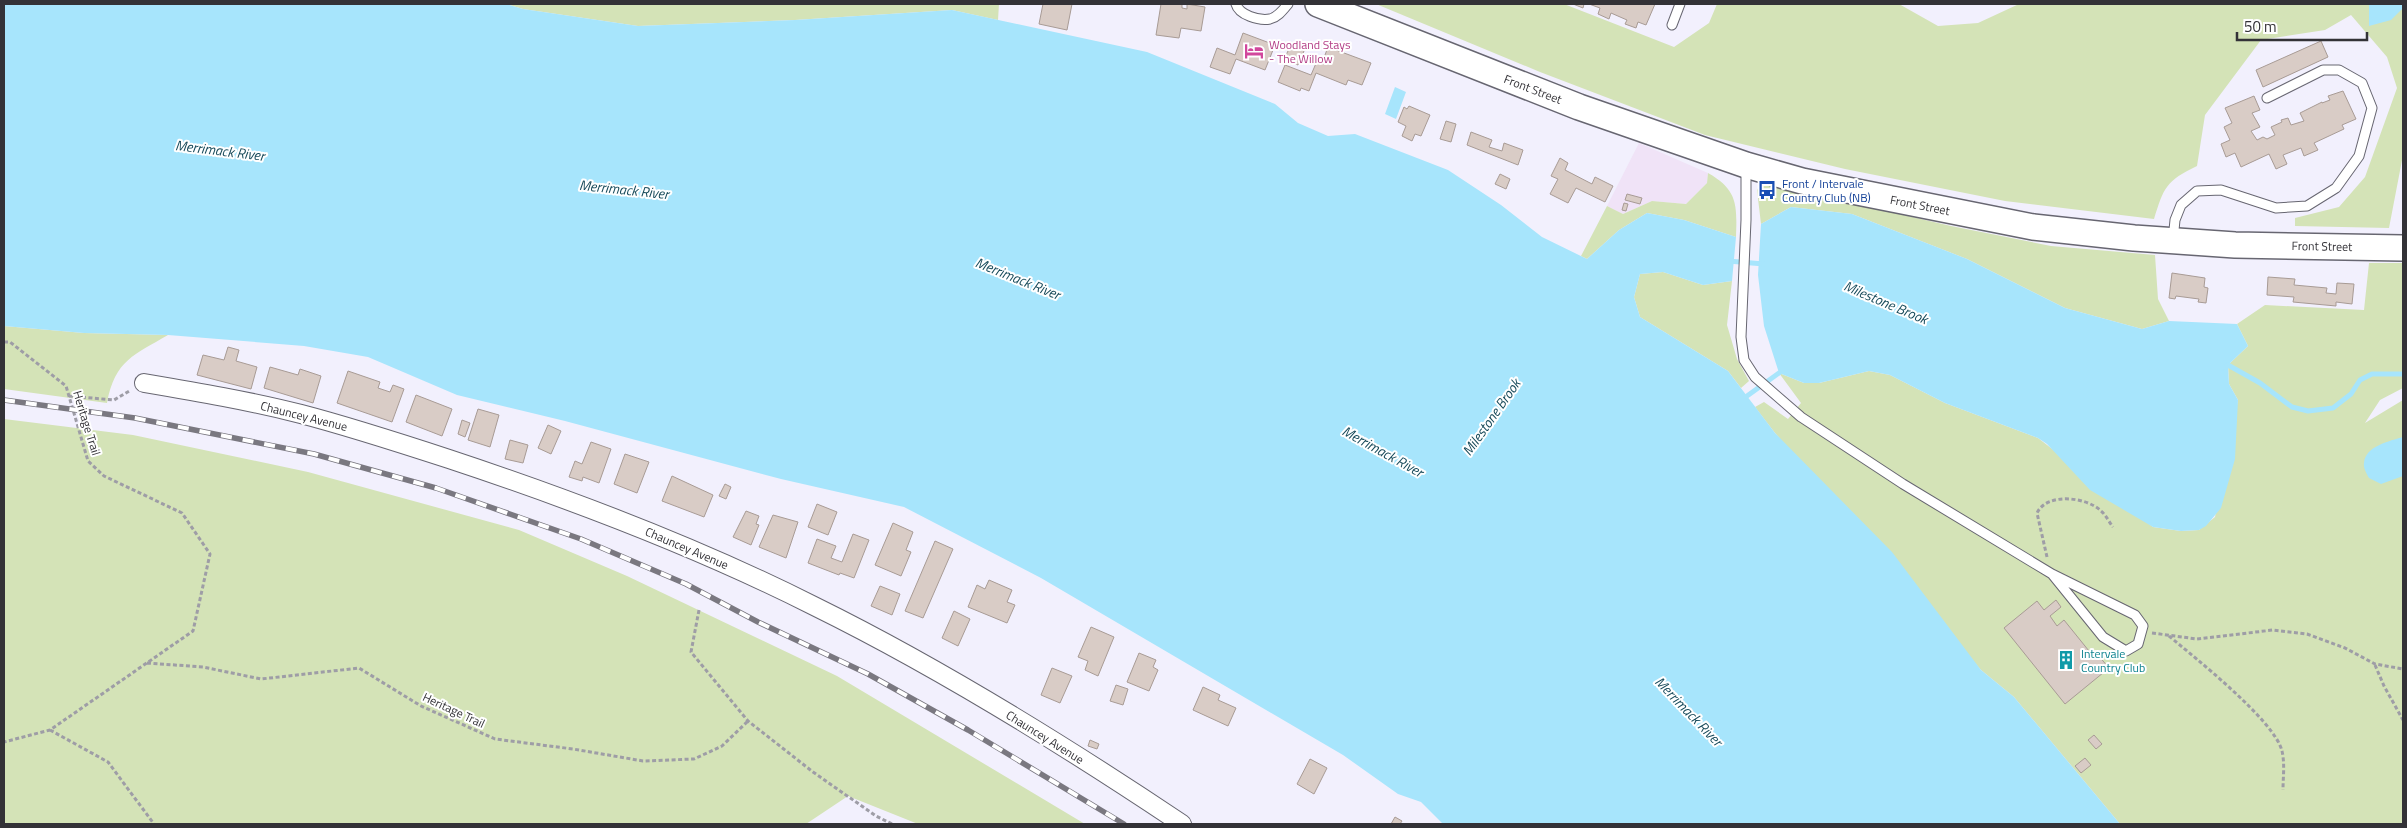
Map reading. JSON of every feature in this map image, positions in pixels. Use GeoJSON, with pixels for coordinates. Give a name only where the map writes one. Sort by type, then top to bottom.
{"type":"FeatureCollection","features":[{"type":"Feature","properties":{"kind":"main road","name":"Front Street"},"geometry":{"type":"LineString","coordinates":[[1318,4],[1545,94],[1746,165],[1802,181],[2033,227],[2235,244],[2403,248]]}},
{"type":"Feature","properties":{"kind":"street","name":"Chauncey Avenue"},"geometry":{"type":"LineString","coordinates":[[144,383],[266,406],[360,430],[484,471],[648,531],[759,579],[867,633],[981,697],[1128,788],[1182,824]]}},
{"type":"Feature","properties":{"kind":"lane"},"geometry":{"type":"LineString","coordinates":[[1236,4],[1239,10],[1249,16],[1271,19],[1280,14],[1288,4]]}},
{"type":"Feature","properties":{"kind":"lane"},"geometry":{"type":"LineString","coordinates":[[1672,24],[1680,4]]}},
{"type":"Feature","properties":{"kind":"lane"},"geometry":{"type":"LineString","coordinates":[[2173,240],[2175,220],[2181,206],[2197,191],[2221,190],[2276,208],[2307,206],[2336,188],[2359,156],[2372,108],[2362,83],[2340,70],[2324,70],[2267,98]]}},
{"type":"Feature","properties":{"kind":"lane"},"geometry":{"type":"LineString","coordinates":[[1746,165],[1746,220],[1741,337],[1744,360],[1755,378],[1801,416],[1903,484],[2052,574],[2135,615],[2143,626],[2138,644],[2131,650],[2119,649],[2103,636],[2052,574]]}},
{"type":"Feature","properties":{"kind":"path","name":"Heritage Trail"},"geometry":{"type":"LineString","coordinates":[[4,342],[10,342],[66,386],[88,461],[104,476],[182,512],[210,554],[193,630],[50,730],[4,742]]}},
{"type":"Feature","properties":{"kind":"path"},"geometry":{"type":"LineString","coordinates":[[69,396],[114,400],[144,383]]}},
{"type":"Feature","properties":{"kind":"path"},"geometry":{"type":"LineString","coordinates":[[2052,574],[2038,518],[2038,513],[2044,504],[2059,499],[2088,504],[2101,511],[2113,527]]}},
{"type":"Feature","properties":{"kind":"path"},"geometry":{"type":"LineString","coordinates":[[699,610],[691,652],[748,721],[813,772],[876,816],[892,824]]}},
{"type":"Feature","properties":{"kind":"path"},"geometry":{"type":"LineString","coordinates":[[2142,630],[2197,639],[2273,630],[2308,634],[2345,648],[2375,664],[2403,669]]}},
{"type":"Feature","properties":{"kind":"path"},"geometry":{"type":"LineString","coordinates":[[2168,635],[2214,674],[2262,720],[2273,734],[2282,750],[2282,790]]}},
{"type":"Feature","properties":{"kind":"path","name":"Heritage Trail"},"geometry":{"type":"LineString","coordinates":[[147,662],[203,667],[261,679],[359,668],[421,706],[494,738],[643,761],[694,759],[722,746],[748,721]]}},
{"type":"Feature","properties":{"kind":"path"},"geometry":{"type":"LineString","coordinates":[[2375,664],[2384,686],[2403,720]]}},
{"type":"Feature","properties":{"kind":"path"},"geometry":{"type":"LineString","coordinates":[[50,730],[108,762],[154,824]]}},
{"type":"Feature","properties":{"kind":"shaded area"},"geometry":{"type":"Polygon","coordinates":[[[1639,143],[1708,173],[1707,183],[1686,204],[1652,201],[1623,214],[1607,206],[1639,143]]]}},
{"type":"Feature","properties":{"kind":"green space"},"geometry":{"type":"Polygon","coordinates":[[[506,4],[999,4],[998,20],[952,10],[795,20],[638,26],[523,9],[506,4]]]}},
{"type":"Feature","properties":{"kind":"green space"},"geometry":{"type":"Polygon","coordinates":[[[1376,4],[1564,4],[1674,47],[1709,23],[1717,4],[1899,4],[1938,26],[1978,23],[2019,4],[2403,4],[2403,155],[2389,228],[2295,226],[2295,218],[2339,207],[2365,177],[2397,88],[2387,57],[2351,15],[2325,30],[2261,40],[2205,115],[2197,166],[2172,181],[2164,192],[2154,219],[2005,201],[1845,169],[1705,135],[1540,72],[1376,4]]]}},
{"type":"Feature","properties":{"kind":"green space"},"geometry":{"type":"Polygon","coordinates":[[[1708,173],[1725,186],[1734,199],[1736,237],[1684,220],[1647,213],[1619,230],[1587,259],[1581,256],[1607,206],[1623,214],[1652,201],[1686,204],[1707,183],[1708,173]]]}},
{"type":"Feature","properties":{"kind":"green space"},"geometry":{"type":"Polygon","coordinates":[[[1762,182],[1951,226],[2051,246],[2155,255],[2158,299],[2169,321],[2142,329],[2065,308],[1967,259],[1852,214],[1791,207],[1761,224],[1757,190],[1762,182]]]}},
{"type":"Feature","properties":{"kind":"green space","name":"Intervale Country Club"},"geometry":{"type":"Polygon","coordinates":[[[2369,263],[2403,263],[2403,388],[2380,400],[2365,423],[2403,400],[2403,824],[2120,824],[2014,697],[1981,670],[1775,433],[1755,407],[1764,402],[1788,419],[1801,403],[1779,373],[1804,383],[1819,383],[1869,371],[1890,375],[1945,403],[2038,438],[2153,527],[2181,531],[2199,530],[2215,517],[2238,400],[2229,384],[2228,365],[2248,346],[2237,324],[2265,305],[2364,310],[2369,263]]]}},
{"type":"Feature","properties":{"kind":"green space"},"geometry":{"type":"Polygon","coordinates":[[[1663,272],[1703,285],[1732,281],[1727,325],[1737,359],[1749,381],[1741,388],[1728,371],[1640,317],[1634,297],[1640,274],[1663,272]]]}},
{"type":"Feature","properties":{"kind":"green space"},"geometry":{"type":"Polygon","coordinates":[[[4,326],[84,333],[168,335],[128,360],[115,377],[107,403],[4,389],[4,326]]]}},
{"type":"Feature","properties":{"kind":"green space"},"geometry":{"type":"Polygon","coordinates":[[[4,419],[133,435],[308,472],[519,530],[627,576],[837,676],[1085,824],[918,824],[848,796],[806,824],[4,824],[4,419]]]}},
{"type":"Feature","properties":{"kind":"water","name":"Merrimack River"},"geometry":{"type":"Polygon","coordinates":[[[4,4],[506,4],[523,9],[638,26],[795,20],[952,10],[1147,52],[1275,104],[1298,123],[1328,136],[1355,134],[1448,170],[1501,205],[1542,237],[1587,259],[1619,230],[1647,213],[1684,220],[1736,237],[1732,281],[1703,285],[1663,272],[1640,274],[1634,297],[1640,317],[1728,371],[1775,433],[1892,552],[1981,670],[2014,697],[2120,824],[1443,824],[1421,802],[1398,794],[1343,755],[1041,578],[904,507],[781,479],[565,421],[457,395],[368,357],[304,346],[168,335],[84,333],[4,326],[4,4]]]}},
{"type":"Feature","properties":{"kind":"water"},"geometry":{"type":"Polygon","coordinates":[[[2369,4],[2403,4],[2403,8],[2391,20],[2369,26],[2369,4]]]}},
{"type":"Feature","properties":{"kind":"water"},"geometry":{"type":"Polygon","coordinates":[[[1395,87],[1406,92],[1396,119],[1385,114],[1395,87]]]}},
{"type":"Feature","properties":{"kind":"water"},"geometry":{"type":"Polygon","coordinates":[[[1791,207],[1852,214],[1967,259],[2065,308],[2142,329],[2169,321],[2237,324],[2248,346],[2228,365],[2229,384],[2238,400],[2235,459],[2221,508],[2206,526],[2199,530],[2181,531],[2153,527],[2090,490],[2047,444],[2038,438],[1945,403],[1890,375],[1869,371],[1819,383],[1804,383],[1779,373],[1764,326],[1758,275],[1761,224],[1791,207]]]}},
{"type":"Feature","properties":{"kind":"water"},"geometry":{"type":"Polygon","coordinates":[[[2403,437],[2403,476],[2381,484],[2369,478],[2364,465],[2365,457],[2369,452],[2379,445],[2403,437]]]}},
{"type":"Feature","properties":{"kind":"building"},"geometry":{"type":"Polygon","coordinates":[[[1043,4],[1072,4],[1067,30],[1039,24],[1043,4]]]}},
{"type":"Feature","properties":{"kind":"building"},"geometry":{"type":"Polygon","coordinates":[[[1161,4],[1182,4],[1182,8],[1187,9],[1187,4],[1205,7],[1201,31],[1181,28],[1179,38],[1156,35],[1161,4]]]}},
{"type":"Feature","properties":{"kind":"building"},"geometry":{"type":"Polygon","coordinates":[[[1573,4],[1584,4],[1583,8],[1573,4]]]}},
{"type":"Feature","properties":{"kind":"building"},"geometry":{"type":"Polygon","coordinates":[[[1589,4],[1655,4],[1646,25],[1638,22],[1636,28],[1625,24],[1627,20],[1611,13],[1609,19],[1598,14],[1600,8],[1589,4]]]}},
{"type":"Feature","properties":{"kind":"building","name":"Woodland Stays - The Willow"},"geometry":{"type":"Polygon","coordinates":[[[1243,33],[1275,45],[1265,70],[1236,59],[1230,74],[1210,67],[1217,48],[1235,55],[1243,33]]]}},
{"type":"Feature","properties":{"kind":"building"},"geometry":{"type":"Polygon","coordinates":[[[2321,41],[2328,57],[2263,87],[2256,70],[2321,41]]]}},
{"type":"Feature","properties":{"kind":"building"},"geometry":{"type":"Polygon","coordinates":[[[1291,45],[1304,51],[1298,65],[1284,59],[1291,45]]]}},
{"type":"Feature","properties":{"kind":"building"},"geometry":{"type":"Polygon","coordinates":[[[1328,47],[1371,63],[1362,85],[1348,80],[1346,85],[1316,73],[1309,91],[1301,88],[1300,91],[1278,82],[1285,65],[1311,75],[1317,61],[1322,63],[1328,47]]]}},
{"type":"Feature","properties":{"kind":"building"},"geometry":{"type":"Polygon","coordinates":[[[2343,91],[2356,119],[2342,125],[2344,129],[2314,143],[2318,150],[2304,156],[2301,148],[2283,155],[2287,164],[2276,169],[2269,154],[2241,167],[2235,153],[2226,157],[2221,144],[2230,140],[2224,127],[2232,123],[2225,108],[2254,96],[2260,110],[2252,113],[2260,127],[2251,131],[2257,140],[2263,137],[2267,139],[2275,135],[2271,127],[2282,122],[2281,120],[2288,118],[2291,125],[2304,121],[2300,113],[2330,100],[2328,96],[2343,91]]]}},
{"type":"Feature","properties":{"kind":"building"},"geometry":{"type":"Polygon","coordinates":[[[1409,106],[1430,115],[1421,136],[1415,134],[1412,141],[1402,136],[1406,126],[1398,122],[1404,107],[1407,109],[1409,106]]]}},
{"type":"Feature","properties":{"kind":"building"},"geometry":{"type":"Polygon","coordinates":[[[1446,121],[1456,124],[1451,142],[1440,139],[1446,121]]]}},
{"type":"Feature","properties":{"kind":"building"},"geometry":{"type":"Polygon","coordinates":[[[1471,132],[1492,140],[1489,147],[1502,151],[1504,143],[1523,150],[1518,165],[1467,145],[1471,132]]]}},
{"type":"Feature","properties":{"kind":"building"},"geometry":{"type":"Polygon","coordinates":[[[1560,158],[1568,163],[1565,170],[1592,184],[1595,177],[1613,186],[1605,202],[1576,188],[1568,203],[1550,194],[1558,179],[1551,176],[1560,158]]]}},
{"type":"Feature","properties":{"kind":"building"},"geometry":{"type":"Polygon","coordinates":[[[1500,174],[1510,179],[1506,189],[1495,184],[1500,174]]]}},
{"type":"Feature","properties":{"kind":"building"},"geometry":{"type":"Polygon","coordinates":[[[1627,194],[1642,198],[1640,204],[1625,200],[1627,194]]]}},
{"type":"Feature","properties":{"kind":"building"},"geometry":{"type":"Polygon","coordinates":[[[1624,203],[1628,204],[1626,211],[1622,210],[1624,203]]]}},
{"type":"Feature","properties":{"kind":"building"},"geometry":{"type":"Polygon","coordinates":[[[2172,273],[2205,278],[2204,287],[2208,288],[2206,303],[2198,302],[2199,299],[2176,296],[2175,299],[2169,298],[2172,273]]]}},
{"type":"Feature","properties":{"kind":"building"},"geometry":{"type":"Polygon","coordinates":[[[2268,277],[2295,279],[2294,285],[2327,288],[2326,293],[2336,294],[2337,283],[2354,284],[2352,304],[2336,302],[2336,306],[2293,302],[2294,297],[2267,295],[2268,277]]]}},
{"type":"Feature","properties":{"kind":"building"},"geometry":{"type":"Polygon","coordinates":[[[228,347],[239,350],[236,361],[257,367],[251,389],[197,375],[203,355],[224,360],[228,347]]]}},
{"type":"Feature","properties":{"kind":"building"},"geometry":{"type":"Polygon","coordinates":[[[270,367],[298,375],[300,369],[321,376],[313,403],[264,388],[270,367]]]}},
{"type":"Feature","properties":{"kind":"building"},"geometry":{"type":"Polygon","coordinates":[[[348,371],[380,382],[378,388],[390,392],[393,385],[404,389],[392,422],[337,403],[348,371]]]}},
{"type":"Feature","properties":{"kind":"building"},"geometry":{"type":"Polygon","coordinates":[[[416,395],[452,409],[442,436],[406,422],[416,395]]]}},
{"type":"Feature","properties":{"kind":"building"},"geometry":{"type":"Polygon","coordinates":[[[478,409],[499,415],[490,447],[468,440],[478,409]]]}},
{"type":"Feature","properties":{"kind":"building"},"geometry":{"type":"Polygon","coordinates":[[[462,420],[470,423],[465,437],[458,434],[462,420]]]}},
{"type":"Feature","properties":{"kind":"building"},"geometry":{"type":"Polygon","coordinates":[[[548,425],[561,431],[551,454],[538,448],[548,425]]]}},
{"type":"Feature","properties":{"kind":"building"},"geometry":{"type":"Polygon","coordinates":[[[510,440],[528,445],[523,463],[505,459],[510,440]]]}},
{"type":"Feature","properties":{"kind":"building"},"geometry":{"type":"Polygon","coordinates":[[[591,442],[611,449],[599,483],[583,477],[582,481],[569,477],[575,461],[582,464],[591,442]]]}},
{"type":"Feature","properties":{"kind":"building"},"geometry":{"type":"Polygon","coordinates":[[[625,454],[649,462],[637,493],[614,484],[625,454]]]}},
{"type":"Feature","properties":{"kind":"building"},"geometry":{"type":"Polygon","coordinates":[[[672,476],[713,495],[704,517],[662,501],[672,476]]]}},
{"type":"Feature","properties":{"kind":"building"},"geometry":{"type":"Polygon","coordinates":[[[725,484],[731,487],[726,499],[719,496],[725,484]]]}},
{"type":"Feature","properties":{"kind":"building"},"geometry":{"type":"Polygon","coordinates":[[[817,504],[837,512],[828,535],[808,527],[817,504]]]}},
{"type":"Feature","properties":{"kind":"building"},"geometry":{"type":"Polygon","coordinates":[[[746,511],[759,516],[756,524],[759,525],[751,545],[733,537],[746,511]]]}},
{"type":"Feature","properties":{"kind":"building"},"geometry":{"type":"Polygon","coordinates":[[[773,515],[798,522],[786,558],[759,547],[773,515]]]}},
{"type":"Feature","properties":{"kind":"building"},"geometry":{"type":"Polygon","coordinates":[[[893,523],[913,532],[906,550],[911,552],[901,576],[875,565],[893,523]]]}},
{"type":"Feature","properties":{"kind":"building"},"geometry":{"type":"Polygon","coordinates":[[[853,534],[869,540],[854,578],[840,573],[839,575],[808,563],[817,539],[836,546],[831,558],[842,562],[853,534]]]}},
{"type":"Feature","properties":{"kind":"building"},"geometry":{"type":"Polygon","coordinates":[[[935,541],[953,549],[923,618],[905,611],[935,541]]]}},
{"type":"Feature","properties":{"kind":"building"},"geometry":{"type":"Polygon","coordinates":[[[989,580],[1012,590],[1007,602],[1015,605],[1007,623],[968,607],[977,585],[985,589],[989,580]]]}},
{"type":"Feature","properties":{"kind":"building"},"geometry":{"type":"Polygon","coordinates":[[[880,586],[900,594],[892,615],[871,606],[880,586]]]}},
{"type":"Feature","properties":{"kind":"building","name":"Intervale Country Club"},"geometry":{"type":"Polygon","coordinates":[[[2056,600],[2061,607],[2050,616],[2057,626],[2064,620],[2089,651],[2092,648],[2109,668],[2065,704],[2004,628],[2037,601],[2044,610],[2056,600]]]}},
{"type":"Feature","properties":{"kind":"building"},"geometry":{"type":"Polygon","coordinates":[[[954,611],[970,619],[958,646],[942,638],[954,611]]]}},
{"type":"Feature","properties":{"kind":"building"},"geometry":{"type":"Polygon","coordinates":[[[1091,627],[1114,637],[1098,676],[1085,670],[1088,661],[1078,657],[1091,627]]]}},
{"type":"Feature","properties":{"kind":"building"},"geometry":{"type":"Polygon","coordinates":[[[1139,653],[1156,660],[1153,667],[1158,670],[1149,691],[1127,682],[1139,653]]]}},
{"type":"Feature","properties":{"kind":"building"},"geometry":{"type":"Polygon","coordinates":[[[1052,668],[1072,676],[1060,703],[1041,695],[1052,668]]]}},
{"type":"Feature","properties":{"kind":"building"},"geometry":{"type":"Polygon","coordinates":[[[1116,685],[1128,689],[1123,705],[1110,701],[1116,685]]]}},
{"type":"Feature","properties":{"kind":"building"},"geometry":{"type":"Polygon","coordinates":[[[1203,687],[1220,695],[1218,700],[1236,708],[1228,726],[1193,710],[1203,687]]]}},
{"type":"Feature","properties":{"kind":"building"},"geometry":{"type":"Polygon","coordinates":[[[2094,735],[2102,744],[2096,749],[2088,740],[2094,735]]]}},
{"type":"Feature","properties":{"kind":"building"},"geometry":{"type":"Polygon","coordinates":[[[1090,740],[1099,744],[1097,749],[1088,746],[1090,740]]]}},
{"type":"Feature","properties":{"kind":"building"},"geometry":{"type":"Polygon","coordinates":[[[2085,758],[2091,765],[2081,773],[2075,766],[2085,758]]]}},
{"type":"Feature","properties":{"kind":"building"},"geometry":{"type":"Polygon","coordinates":[[[1310,759],[1327,768],[1314,794],[1297,784],[1310,759]]]}},
{"type":"Feature","properties":{"kind":"building"},"geometry":{"type":"Polygon","coordinates":[[[1395,817],[1402,821],[1400,824],[1391,824],[1395,817]]]}},
{"type":"Feature","properties":{"kind":"waterway","name":"Milestone Brook"},"geometry":{"type":"LineString","coordinates":[[1728,261],[1764,264]]}},
{"type":"Feature","properties":{"kind":"waterway","name":"Milestone Brook"},"geometry":{"type":"LineString","coordinates":[[2222,368],[2228,365],[2260,383],[2292,407],[2308,411],[2333,408],[2351,394],[2360,380],[2372,374],[2403,374]]}},
{"type":"Feature","properties":{"kind":"waterway"},"geometry":{"type":"LineString","coordinates":[[1747,396],[1779,373]]}},
{"type":"Feature","properties":{"kind":"railway"},"geometry":{"type":"LineString","coordinates":[[4,400],[135,418],[314,454],[436,488],[581,539],[686,584],[758,622],[868,674],[968,730],[1124,824]]}},
{"type":"Feature","properties":{"kind":"place","name":"Woodland Stays - The Willow"},"geometry":{"type":"Point","coordinates":[1254,51]}},
{"type":"Feature","properties":{"kind":"place","name":"Front / Intervale Country Club (NB)"},"geometry":{"type":"Point","coordinates":[1767,190]}},
{"type":"Feature","properties":{"kind":"place","name":"Intervale Country Club"},"geometry":{"type":"Point","coordinates":[2066,660]}}]}
